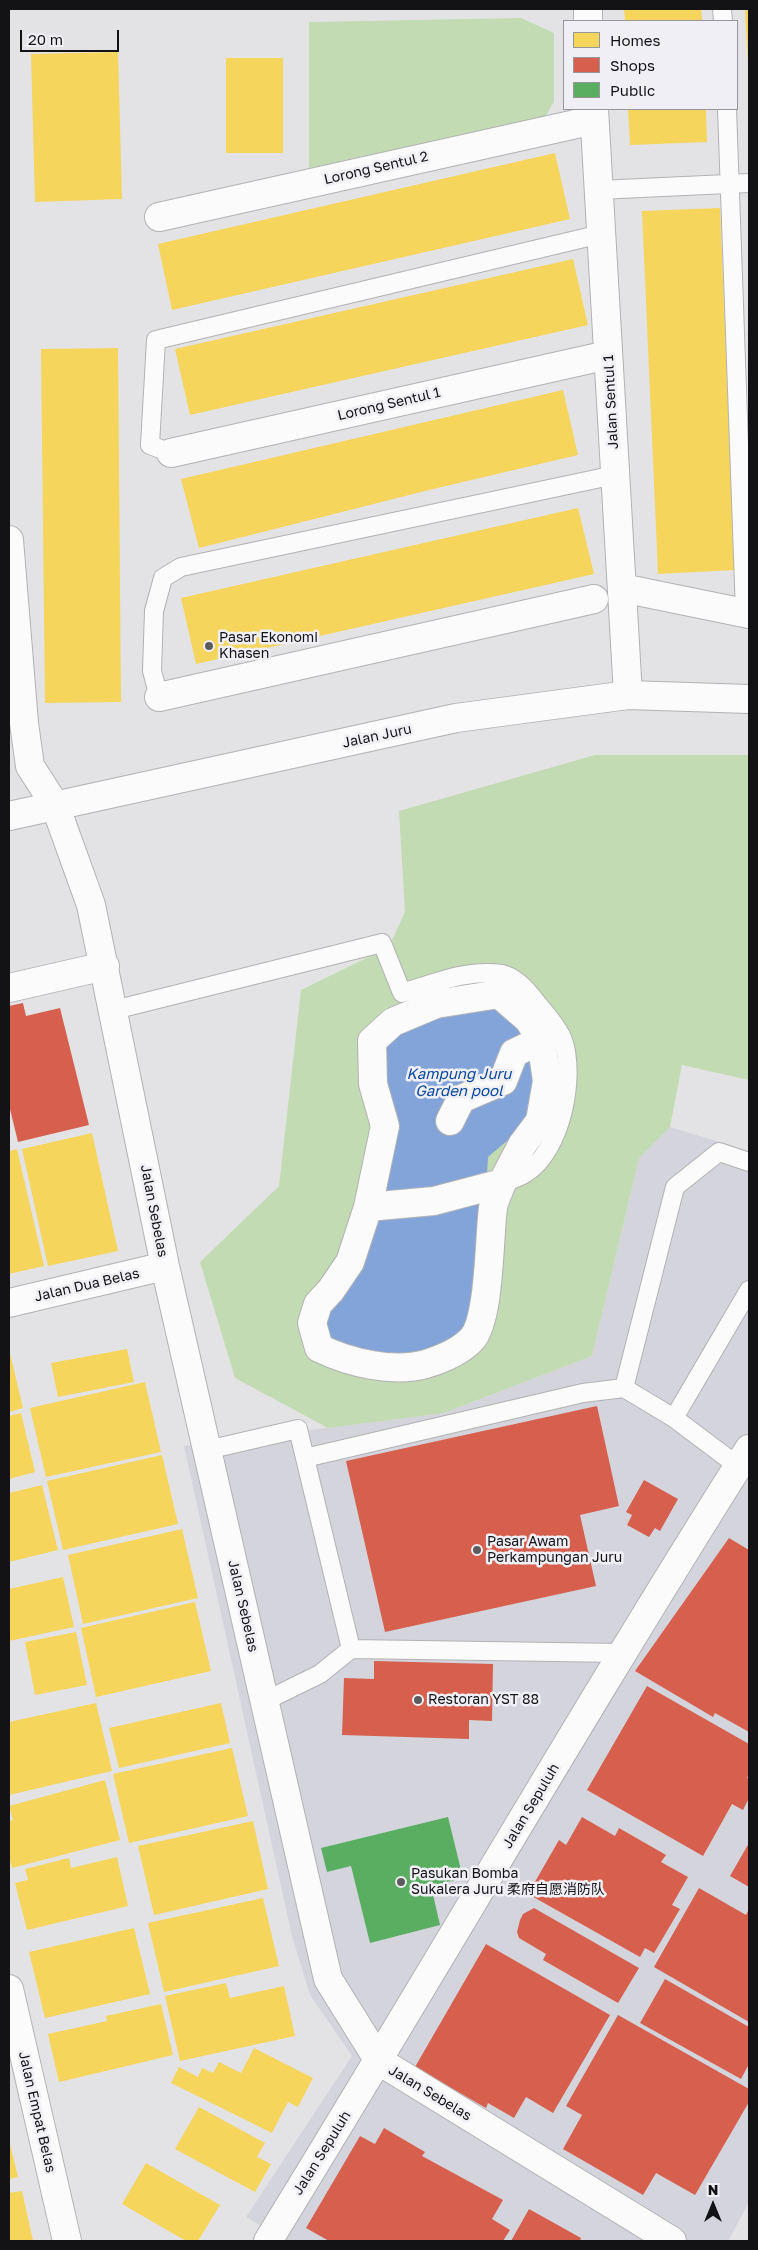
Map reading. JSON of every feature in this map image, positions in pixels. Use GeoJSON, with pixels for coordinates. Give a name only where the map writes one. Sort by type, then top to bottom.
{"type":"FeatureCollection","features":[{"type":"Feature","properties":{"kind":"street","name":"Jalan Sentul 1"},"geometry":{"type":"LineString","coordinates":[[594,114],[628,694]]}},
{"type":"Feature","properties":{"kind":"street","name":"Lorong Sentul 2"},"geometry":{"type":"LineString","coordinates":[[159,217],[594,114]]}},
{"type":"Feature","properties":{"kind":"street","name":"Lorong Sentul 1"},"geometry":{"type":"LineString","coordinates":[[171,453],[608,355]]}},
{"type":"Feature","properties":{"kind":"street","name":"Jalan Sebelas"},"geometry":{"type":"LineString","coordinates":[[9,540],[16,724],[30,766],[55,805],[91,905],[165,1266],[328,1979],[379,2062],[672,2241]]}},
{"type":"Feature","properties":{"kind":"street"},"geometry":{"type":"LineString","coordinates":[[622,588],[747,614]]}},
{"type":"Feature","properties":{"kind":"street"},"geometry":{"type":"LineString","coordinates":[[159,697],[594,599]]}},
{"type":"Feature","properties":{"kind":"street","name":"Jalan Juru"},"geometry":{"type":"LineString","coordinates":[[9,816],[456,718],[628,694],[749,699]]}},
{"type":"Feature","properties":{"kind":"street"},"geometry":{"type":"LineString","coordinates":[[9,988],[105,966]]}},
{"type":"Feature","properties":{"kind":"street"},"geometry":{"type":"LineString","coordinates":[[499,994],[529,1020],[541,1040],[547,1081],[540,1121],[522,1146],[502,1183],[493,1206],[485,1308],[473,1338],[444,1358],[412,1368],[367,1364],[336,1356],[319,1348],[312,1323],[318,1304],[331,1290],[350,1262],[368,1207],[385,1126],[373,1084],[372,1041],[393,1022],[436,1004],[499,994]]}},
{"type":"Feature","properties":{"kind":"street"},"geometry":{"type":"LineString","coordinates":[[450,1121],[461,1099],[503,1081],[514,1053],[541,1040]]}},
{"type":"Feature","properties":{"kind":"street"},"geometry":{"type":"LineString","coordinates":[[368,1207],[434,1201],[502,1183]]}},
{"type":"Feature","properties":{"kind":"street","name":"Jalan Dua Belas"},"geometry":{"type":"LineString","coordinates":[[9,1303],[165,1266]]}},
{"type":"Feature","properties":{"kind":"street","name":"Jalan Sepuluh"},"geometry":{"type":"LineString","coordinates":[[268,2241],[379,2062],[622,1653],[746,1462]]}},
{"type":"Feature","properties":{"kind":"street","name":"Jalan Empat Belas"},"geometry":{"type":"LineString","coordinates":[[9,1989],[70,2239]]}},
{"type":"Feature","properties":{"kind":"lane"},"geometry":{"type":"LineString","coordinates":[[727,110],[747,614]]}},
{"type":"Feature","properties":{"kind":"lane"},"geometry":{"type":"LineString","coordinates":[[598,190],[749,183]]}},
{"type":"Feature","properties":{"kind":"lane"},"geometry":{"type":"LineString","coordinates":[[171,453],[150,444],[156,340],[601,234]]}},
{"type":"Feature","properties":{"kind":"lane"},"geometry":{"type":"LineString","coordinates":[[159,697],[152,671],[154,611],[163,578],[181,567],[615,475]]}},
{"type":"Feature","properties":{"kind":"lane"},"geometry":{"type":"LineString","coordinates":[[114,1010],[382,943],[402,993],[467,973],[504,974],[526,989],[549,1018],[563,1040],[567,1069],[565,1096],[558,1130],[546,1155],[527,1173],[502,1183]]}},
{"type":"Feature","properties":{"kind":"lane"},"geometry":{"type":"LineString","coordinates":[[624,1388],[674,1187],[719,1152],[749,1162]]}},
{"type":"Feature","properties":{"kind":"lane"},"geometry":{"type":"LineString","coordinates":[[674,1418],[749,1290]]}},
{"type":"Feature","properties":{"kind":"lane"},"geometry":{"type":"LineString","coordinates":[[305,1458],[583,1393],[624,1388],[746,1462]]}},
{"type":"Feature","properties":{"kind":"lane"},"geometry":{"type":"LineString","coordinates":[[207,1450],[298,1429],[351,1649]]}},
{"type":"Feature","properties":{"kind":"lane"},"geometry":{"type":"LineString","coordinates":[[265,1701],[320,1674],[351,1649],[622,1653]]}},
{"type":"Feature","properties":{"kind":"shaded area"},"geometry":{"type":"Polygon","coordinates":[[[670,1127],[749,1151],[749,2202],[728,2241],[286,2241],[246,2217],[352,2056],[310,1995],[292,1936],[184,1446],[444,1413],[592,1356],[639,1158],[670,1127]]]}},
{"type":"Feature","properties":{"kind":"green space"},"geometry":{"type":"Polygon","coordinates":[[[521,18],[554,33],[554,102],[545,117],[309,168],[309,22],[521,18]]]}},
{"type":"Feature","properties":{"kind":"green space"},"geometry":{"type":"Polygon","coordinates":[[[595,755],[749,755],[749,1080],[682,1065],[670,1127],[639,1158],[592,1356],[444,1413],[328,1428],[235,1378],[200,1262],[279,1186],[301,990],[389,947],[405,912],[399,811],[595,755]]]}},
{"type":"Feature","properties":{"kind":"water","name":"Kampung Juru Garden pool"},"geometry":{"type":"Polygon","coordinates":[[[496,999],[534,1037],[535,1096],[528,1123],[488,1157],[479,1307],[466,1338],[407,1363],[331,1343],[325,1323],[326,1305],[355,1279],[366,1258],[395,1124],[378,1046],[404,1024],[496,999]]]}},
{"type":"Feature","properties":{"kind":"building: Homes"},"geometry":{"type":"Polygon","coordinates":[[[624,9],[701,9],[702,20],[625,20],[624,9]]]}},
{"type":"Feature","properties":{"kind":"building: Homes"},"geometry":{"type":"Polygon","coordinates":[[[745,9],[749,9],[749,63],[748,63],[745,9]]]}},
{"type":"Feature","properties":{"kind":"building: Homes"},"geometry":{"type":"Polygon","coordinates":[[[118,52],[122,199],[35,202],[31,54],[118,52]]]}},
{"type":"Feature","properties":{"kind":"building: Homes"},"geometry":{"type":"Polygon","coordinates":[[[226,58],[283,58],[283,153],[226,153],[226,58]]]}},
{"type":"Feature","properties":{"kind":"building: Homes"},"geometry":{"type":"Polygon","coordinates":[[[628,110],[706,110],[707,142],[630,145],[628,110]]]}},
{"type":"Feature","properties":{"kind":"building: Homes"},"geometry":{"type":"Polygon","coordinates":[[[555,153],[570,219],[172,310],[158,244],[555,153]]]}},
{"type":"Feature","properties":{"kind":"building: Homes"},"geometry":{"type":"Polygon","coordinates":[[[720,208],[735,570],[658,574],[642,211],[720,208]]]}},
{"type":"Feature","properties":{"kind":"building: Homes"},"geometry":{"type":"Polygon","coordinates":[[[573,259],[588,325],[190,415],[175,349],[573,259]]]}},
{"type":"Feature","properties":{"kind":"building: Homes"},"geometry":{"type":"Polygon","coordinates":[[[118,348],[121,702],[45,703],[41,349],[118,348]]]}},
{"type":"Feature","properties":{"kind":"building: Homes"},"geometry":{"type":"Polygon","coordinates":[[[563,390],[578,455],[433,489],[199,548],[181,479],[563,390]]]}},
{"type":"Feature","properties":{"kind":"building: Homes"},"geometry":{"type":"Polygon","coordinates":[[[578,508],[594,574],[196,664],[181,598],[578,508]]]}},
{"type":"Feature","properties":{"kind":"building: Homes"},"geometry":{"type":"Polygon","coordinates":[[[92,1133],[118,1251],[48,1266],[22,1149],[92,1133]]]}},
{"type":"Feature","properties":{"kind":"building: Homes"},"geometry":{"type":"Polygon","coordinates":[[[17,1149],[44,1266],[9,1274],[9,1151],[17,1149]]]}},
{"type":"Feature","properties":{"kind":"building: Homes"},"geometry":{"type":"Polygon","coordinates":[[[9,1349],[23,1408],[9,1412],[9,1349]]]}},
{"type":"Feature","properties":{"kind":"building: Homes"},"geometry":{"type":"Polygon","coordinates":[[[127,1349],[134,1382],[58,1397],[51,1363],[127,1349]]]}},
{"type":"Feature","properties":{"kind":"building: Homes"},"geometry":{"type":"Polygon","coordinates":[[[145,1382],[161,1452],[46,1477],[30,1408],[145,1382]]]}},
{"type":"Feature","properties":{"kind":"building: Homes"},"geometry":{"type":"Polygon","coordinates":[[[21,1413],[35,1472],[9,1479],[9,1416],[21,1413]]]}},
{"type":"Feature","properties":{"kind":"building: Homes"},"geometry":{"type":"Polygon","coordinates":[[[162,1455],[178,1524],[63,1550],[47,1481],[162,1455]]]}},
{"type":"Feature","properties":{"kind":"building: Homes"},"geometry":{"type":"Polygon","coordinates":[[[42,1485],[58,1550],[9,1562],[9,1493],[42,1485]]]}},
{"type":"Feature","properties":{"kind":"building: Homes"},"geometry":{"type":"Polygon","coordinates":[[[182,1529],[198,1598],[83,1624],[68,1555],[182,1529]]]}},
{"type":"Feature","properties":{"kind":"building: Homes"},"geometry":{"type":"Polygon","coordinates":[[[63,1577],[74,1627],[9,1641],[9,1589],[63,1577]]]}},
{"type":"Feature","properties":{"kind":"building: Homes"},"geometry":{"type":"Polygon","coordinates":[[[195,1602],[211,1671],[96,1697],[81,1628],[195,1602]]]}},
{"type":"Feature","properties":{"kind":"building: Homes"},"geometry":{"type":"Polygon","coordinates":[[[76,1632],[87,1685],[35,1695],[25,1642],[76,1632]]]}},
{"type":"Feature","properties":{"kind":"building: Homes"},"geometry":{"type":"Polygon","coordinates":[[[96,1703],[112,1771],[9,1795],[9,1722],[96,1703]]]}},
{"type":"Feature","properties":{"kind":"building: Homes"},"geometry":{"type":"Polygon","coordinates":[[[221,1703],[230,1743],[119,1768],[109,1728],[221,1703]]]}},
{"type":"Feature","properties":{"kind":"building: Homes"},"geometry":{"type":"Polygon","coordinates":[[[232,1748],[248,1816],[129,1843],[113,1774],[232,1748]]]}},
{"type":"Feature","properties":{"kind":"building: Homes"},"geometry":{"type":"Polygon","coordinates":[[[105,1780],[120,1840],[12,1868],[9,1856],[9,1821],[13,1820],[9,1806],[105,1780]]]}},
{"type":"Feature","properties":{"kind":"building: Homes"},"geometry":{"type":"Polygon","coordinates":[[[253,1821],[268,1889],[154,1915],[138,1846],[253,1821]]]}},
{"type":"Feature","properties":{"kind":"building: Homes"},"geometry":{"type":"Polygon","coordinates":[[[117,1857],[128,1906],[27,1930],[15,1883],[28,1880],[25,1869],[69,1858],[71,1868],[117,1857]]]}},
{"type":"Feature","properties":{"kind":"building: Homes"},"geometry":{"type":"Polygon","coordinates":[[[263,1898],[279,1966],[164,1992],[148,1923],[263,1898]]]}},
{"type":"Feature","properties":{"kind":"building: Homes"},"geometry":{"type":"Polygon","coordinates":[[[134,1928],[150,1994],[45,2018],[29,1952],[134,1928]]]}},
{"type":"Feature","properties":{"kind":"building: Homes"},"geometry":{"type":"Polygon","coordinates":[[[226,1983],[230,1998],[284,1986],[295,2036],[180,2061],[165,1996],[226,1983]]]}},
{"type":"Feature","properties":{"kind":"building: Homes"},"geometry":{"type":"Polygon","coordinates":[[[161,2004],[173,2055],[59,2082],[48,2034],[107,2021],[106,2016],[161,2004]]]}},
{"type":"Feature","properties":{"kind":"building: Homes"},"geometry":{"type":"Polygon","coordinates":[[[254,2048],[313,2078],[298,2107],[288,2102],[272,2133],[171,2083],[179,2067],[198,2077],[202,2068],[213,2073],[219,2062],[241,2073],[254,2048]]]}},
{"type":"Feature","properties":{"kind":"building: Homes"},"geometry":{"type":"Polygon","coordinates":[[[199,2107],[265,2143],[257,2157],[271,2164],[255,2192],[175,2149],[199,2107]]]}},
{"type":"Feature","properties":{"kind":"building: Homes"},"geometry":{"type":"Polygon","coordinates":[[[9,2140],[18,2177],[9,2179],[9,2140]]]}},
{"type":"Feature","properties":{"kind":"building: Homes"},"geometry":{"type":"Polygon","coordinates":[[[146,2163],[220,2205],[198,2241],[186,2241],[122,2204],[146,2163]]]}},
{"type":"Feature","properties":{"kind":"building: Homes"},"geometry":{"type":"Polygon","coordinates":[[[22,2191],[33,2241],[9,2241],[9,2193],[22,2191]]]}},
{"type":"Feature","properties":{"kind":"building: Shops"},"geometry":{"type":"Polygon","coordinates":[[[23,1003],[26,1016],[60,1008],[89,1125],[18,1142],[9,1105],[9,1006],[23,1003]]]}},
{"type":"Feature","properties":{"kind":"building: Shops","name":"Pasar Awam Perkampungan Juru"},"geometry":{"type":"Polygon","coordinates":[[[597,1406],[619,1506],[580,1515],[596,1586],[385,1632],[346,1461],[597,1406]]]}},
{"type":"Feature","properties":{"kind":"building: Shops"},"geometry":{"type":"Polygon","coordinates":[[[644,1480],[678,1499],[660,1531],[655,1528],[649,1537],[627,1525],[632,1515],[626,1512],[644,1480]]]}},
{"type":"Feature","properties":{"kind":"building: Shops"},"geometry":{"type":"Polygon","coordinates":[[[729,1538],[749,1550],[749,1732],[715,1713],[713,1717],[635,1671],[729,1538]]]}},
{"type":"Feature","properties":{"kind":"building: Shops","name":"Restoran YST 88"},"geometry":{"type":"Polygon","coordinates":[[[374,1661],[493,1664],[492,1721],[469,1720],[469,1739],[342,1735],[344,1678],[374,1679],[374,1661]]]}},
{"type":"Feature","properties":{"kind":"building: Shops"},"geometry":{"type":"Polygon","coordinates":[[[647,1686],[749,1744],[749,1774],[747,1778],[749,1779],[749,1798],[743,1810],[732,1804],[703,1856],[587,1790],[647,1686]]]}},
{"type":"Feature","properties":{"kind":"building: Shops"},"geometry":{"type":"Polygon","coordinates":[[[582,1817],[615,1836],[619,1828],[666,1855],[661,1862],[688,1877],[672,1905],[680,1909],[654,1953],[645,1948],[640,1957],[528,1894],[559,1840],[566,1845],[582,1817]]]}},
{"type":"Feature","properties":{"kind":"building: Shops"},"geometry":{"type":"Polygon","coordinates":[[[749,1843],[749,1887],[730,1876],[749,1843]]]}},
{"type":"Feature","properties":{"kind":"building: Shops"},"geometry":{"type":"Polygon","coordinates":[[[699,1888],[746,1915],[749,1909],[749,2022],[654,1967],[699,1888]]]}},
{"type":"Feature","properties":{"kind":"building: Shops"},"geometry":{"type":"Polygon","coordinates":[[[534,1908],[639,1968],[618,2003],[543,1960],[546,1954],[519,1938],[517,1932],[523,1914],[534,1908]]]}},
{"type":"Feature","properties":{"kind":"building: Shops"},"geometry":{"type":"Polygon","coordinates":[[[486,1944],[610,2015],[553,2113],[526,2097],[514,2118],[488,2103],[486,2108],[415,2067],[486,1944]]]}},
{"type":"Feature","properties":{"kind":"building: Shops"},"geometry":{"type":"Polygon","coordinates":[[[665,1979],[749,2027],[749,2064],[741,2079],[640,2023],[665,1979]]]}},
{"type":"Feature","properties":{"kind":"building: Shops"},"geometry":{"type":"Polygon","coordinates":[[[618,2015],[749,2089],[749,2102],[695,2195],[656,2173],[643,2195],[563,2149],[582,2115],[566,2106],[618,2015]]]}},
{"type":"Feature","properties":{"kind":"building: Shops"},"geometry":{"type":"Polygon","coordinates":[[[384,2128],[425,2152],[422,2156],[503,2200],[492,2219],[510,2230],[503,2241],[329,2241],[306,2228],[360,2136],[375,2144],[384,2128]]]}},
{"type":"Feature","properties":{"kind":"building: Shops"},"geometry":{"type":"Polygon","coordinates":[[[529,2209],[581,2238],[580,2241],[511,2241],[529,2209]]]}},
{"type":"Feature","properties":{"kind":"building: Public","name":"Pasukan Bomba Sukalera Juru 柔府自愿消防队"},"geometry":{"type":"Polygon","coordinates":[[[448,1817],[463,1878],[431,1886],[440,1925],[370,1943],[351,1866],[327,1872],[321,1848],[448,1817]]]}},
{"type":"Feature","properties":{"kind":"place","name":"Pasar Ekonomi Khasen"},"geometry":{"type":"Point","coordinates":[209,646]}},
{"type":"Feature","properties":{"kind":"place","name":"Pasar Awam Perkampungan Juru"},"geometry":{"type":"Point","coordinates":[477,1550]}},
{"type":"Feature","properties":{"kind":"place","name":"Restoran YST 88"},"geometry":{"type":"Point","coordinates":[418,1700]}},
{"type":"Feature","properties":{"kind":"place","name":"Pasukan Bomba Sukalera Juru 柔府自愿消防队"},"geometry":{"type":"Point","coordinates":[401,1882]}}]}
